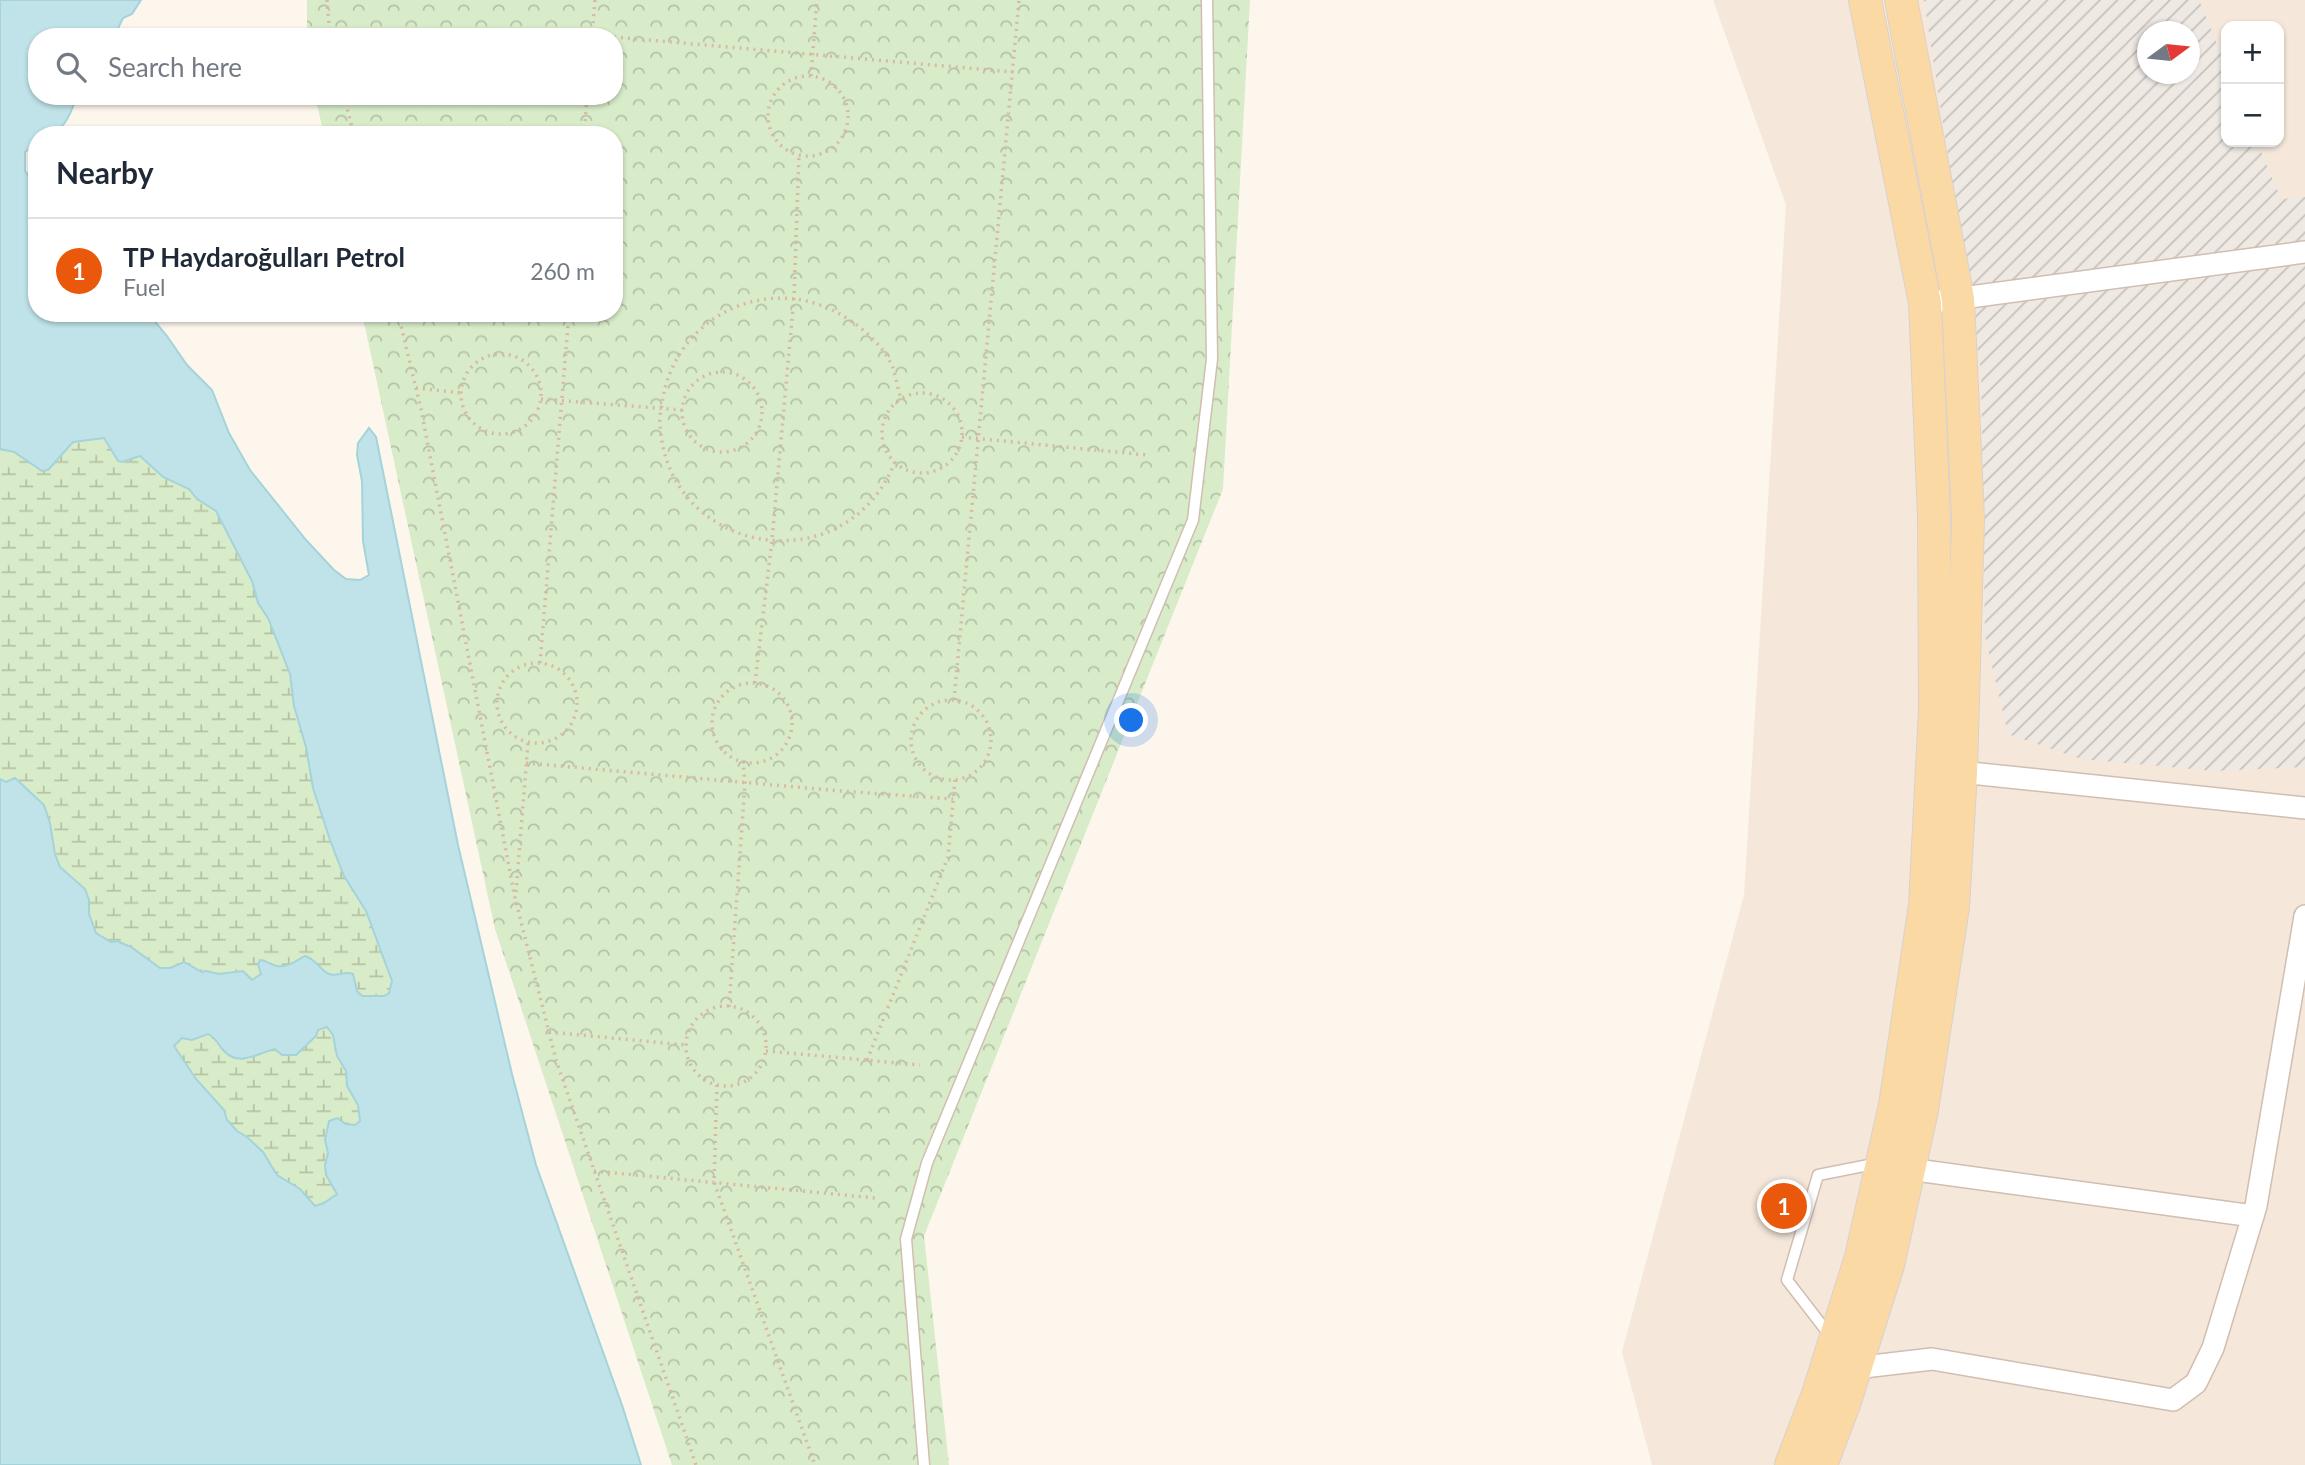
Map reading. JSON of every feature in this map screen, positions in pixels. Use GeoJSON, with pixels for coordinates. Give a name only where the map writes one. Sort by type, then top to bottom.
{"type":"FeatureCollection","features":[{"type":"Feature","properties":{"kind":"main road"},"geometry":{"type":"LineString","coordinates":[[1821,1465],[1888,1265],[1895,1166],[1895,1105],[1925,905],[1935,710],[1934,518],[1925,303],[1865,0]]}},
{"type":"Feature","properties":{"kind":"main road"},"geometry":{"type":"LineString","coordinates":[[1791,1465],[1818,1394],[1861,1257],[1895,1166],[1922,1110],[1953,907],[1961,772],[1968,519],[1958,299],[1901,0]]}},
{"type":"Feature","properties":{"kind":"street"},"geometry":{"type":"LineString","coordinates":[[1925,303],[2305,251]]}},
{"type":"Feature","properties":{"kind":"street"},"geometry":{"type":"LineString","coordinates":[[1961,772],[2305,808]]}},
{"type":"Feature","properties":{"kind":"street"},"geometry":{"type":"LineString","coordinates":[[1855,1368],[1932,1359],[2173,1400],[2196,1383],[2213,1349],[2253,1216],[2305,916]]}},
{"type":"Feature","properties":{"kind":"street"},"geometry":{"type":"LineString","coordinates":[[1895,1166],[2253,1216]]}},
{"type":"Feature","properties":{"kind":"lane"},"geometry":{"type":"LineString","coordinates":[[924,1465],[906,1239],[927,1163],[1193,520],[1212,359],[1207,0]]}},
{"type":"Feature","properties":{"kind":"lane"},"geometry":{"type":"LineString","coordinates":[[1834,1341],[1787,1280],[1818,1175],[1895,1166]]}},
{"type":"Feature","properties":{"kind":"path"},"geometry":{"type":"LineString","coordinates":[[327,0],[329,28]]}},
{"type":"Feature","properties":{"kind":"path"},"geometry":{"type":"LineString","coordinates":[[593,28],[595,0]]}},
{"type":"Feature","properties":{"kind":"path"},"geometry":{"type":"LineString","coordinates":[[811,76],[817,0]]}},
{"type":"Feature","properties":{"kind":"path"},"geometry":{"type":"LineString","coordinates":[[954,701],[1019,0]]}},
{"type":"Feature","properties":{"kind":"path"},"geometry":{"type":"LineString","coordinates":[[623,38],[1013,72]]}},
{"type":"Feature","properties":{"kind":"path"},"geometry":{"type":"LineString","coordinates":[[799,77],[824,79],[834,85],[842,95],[848,120],[837,144],[826,152],[813,156],[799,155],[776,140],[768,114],[771,101],[777,90],[799,77]]}},
{"type":"Feature","properties":{"kind":"path"},"geometry":{"type":"LineString","coordinates":[[346,105],[352,126]]}},
{"type":"Feature","properties":{"kind":"path"},"geometry":{"type":"LineString","coordinates":[[585,126],[586,105]]}},
{"type":"Feature","properties":{"kind":"path"},"geometry":{"type":"LineString","coordinates":[[755,684],[772,540],[794,297],[799,155]]}},
{"type":"Feature","properties":{"kind":"path"},"geometry":{"type":"LineString","coordinates":[[895,462],[887,483],[862,513],[828,533],[790,542],[751,538],[715,523],[686,496],[667,462],[659,424],[665,382],[684,345],[714,317],[753,300],[794,297],[834,309],[868,333],[892,367],[901,399]]}},
{"type":"Feature","properties":{"kind":"path"},"geometry":{"type":"LineString","coordinates":[[400,322],[416,388],[515,898],[555,1060],[696,1465]]}},
{"type":"Feature","properties":{"kind":"path"},"geometry":{"type":"LineString","coordinates":[[540,663],[568,322]]}},
{"type":"Feature","properties":{"kind":"path"},"geometry":{"type":"LineString","coordinates":[[492,356],[517,358],[536,374],[541,386],[541,399],[538,411],[530,423],[506,434],[492,433],[480,428],[470,419],[463,406],[464,380],[470,369],[492,356]]}},
{"type":"Feature","properties":{"kind":"path"},"geometry":{"type":"LineString","coordinates":[[725,372],[737,375],[757,392],[762,416],[751,440],[740,448],[727,452],[713,451],[690,436],[684,424],[682,410],[691,387],[701,378],[725,372]]}},
{"type":"Feature","properties":{"kind":"path"},"geometry":{"type":"LineString","coordinates":[[416,388],[462,393]]}},
{"type":"Feature","properties":{"kind":"path"},"geometry":{"type":"LineString","coordinates":[[925,393],[948,403],[961,425],[962,437],[951,461],[940,469],[926,473],[913,472],[895,462],[884,445],[882,431],[885,418],[901,399],[912,394],[925,393]]}},
{"type":"Feature","properties":{"kind":"path"},"geometry":{"type":"LineString","coordinates":[[541,399],[682,410]]}},
{"type":"Feature","properties":{"kind":"path"},"geometry":{"type":"LineString","coordinates":[[962,437],[1147,454]]}},
{"type":"Feature","properties":{"kind":"path"},"geometry":{"type":"LineString","coordinates":[[540,663],[563,673],[576,695],[577,708],[565,731],[554,739],[541,743],[528,742],[505,727],[499,715],[497,701],[499,689],[516,669],[527,664],[540,663]]}},
{"type":"Feature","properties":{"kind":"path"},"geometry":{"type":"LineString","coordinates":[[743,685],[768,687],[787,703],[792,728],[789,740],[770,760],[743,762],[730,757],[720,748],[714,735],[715,709],[731,690],[743,685]]}},
{"type":"Feature","properties":{"kind":"path"},"geometry":{"type":"LineString","coordinates":[[954,701],[977,710],[986,720],[990,732],[991,745],[980,769],[969,777],[955,780],[929,774],[919,764],[913,752],[911,739],[920,715],[941,702],[954,701]]}},
{"type":"Feature","properties":{"kind":"path"},"geometry":{"type":"LineString","coordinates":[[515,898],[528,742]]}},
{"type":"Feature","properties":{"kind":"path"},"geometry":{"type":"LineString","coordinates":[[729,1007],[745,783],[743,762]]}},
{"type":"Feature","properties":{"kind":"path"},"geometry":{"type":"LineString","coordinates":[[526,763],[953,799]]}},
{"type":"Feature","properties":{"kind":"path"},"geometry":{"type":"LineString","coordinates":[[867,1060],[948,857],[955,780]]}},
{"type":"Feature","properties":{"kind":"path"},"geometry":{"type":"LineString","coordinates":[[717,1007],[729,1007],[742,1010],[761,1026],[766,1051],[755,1074],[744,1083],[731,1086],[704,1080],[694,1070],[686,1045],[695,1021],[717,1007]]}},
{"type":"Feature","properties":{"kind":"path"},"geometry":{"type":"LineString","coordinates":[[549,1032],[686,1045]]}},
{"type":"Feature","properties":{"kind":"path"},"geometry":{"type":"LineString","coordinates":[[766,1051],[920,1065]]}},
{"type":"Feature","properties":{"kind":"path"},"geometry":{"type":"LineString","coordinates":[[717,1085],[714,1182],[815,1465]]}},
{"type":"Feature","properties":{"kind":"path"},"geometry":{"type":"LineString","coordinates":[[594,1171],[875,1198]]}},
{"type":"Feature","properties":{"kind":"shaded area"},"geometry":{"type":"Polygon","coordinates":[[[1713,0],[2305,0],[2305,1465],[1652,1465],[1622,1352],[1744,895],[1786,205],[1713,0]]]}},
{"type":"Feature","properties":{"kind":"shaded area"},"geometry":{"type":"Polygon","coordinates":[[[1924,0],[2199,0],[2221,54],[2221,147],[2259,147],[2281,199],[2305,197],[2305,767],[2214,771],[2081,759],[2008,734],[1985,636],[1981,371],[1924,0]]]}},
{"type":"Feature","properties":{"kind":"green space"},"geometry":{"type":"Polygon","coordinates":[[[307,0],[1250,0],[1223,489],[924,1236],[949,1465],[672,1465],[495,929],[364,322],[623,322],[623,126],[322,126],[317,105],[623,105],[623,28],[307,28],[307,0]]]}},
{"type":"Feature","properties":{"kind":"green space"},"geometry":{"type":"Polygon","coordinates":[[[105,438],[118,461],[123,462],[140,455],[163,477],[189,489],[197,499],[216,511],[252,581],[258,603],[268,618],[290,674],[294,706],[306,747],[313,788],[330,840],[344,876],[366,911],[392,981],[389,993],[384,996],[362,997],[347,972],[336,975],[275,966],[267,960],[261,974],[252,980],[234,972],[202,972],[184,963],[160,968],[96,933],[85,889],[60,867],[52,840],[6,782],[0,779],[0,449],[48,470],[73,442],[105,438]]]}},
{"type":"Feature","properties":{"kind":"green space"},"geometry":{"type":"Polygon","coordinates":[[[327,1027],[333,1035],[337,1056],[346,1071],[347,1086],[358,1105],[360,1121],[355,1125],[337,1119],[329,1121],[325,1140],[328,1153],[326,1175],[337,1194],[315,1206],[299,1189],[277,1175],[272,1165],[247,1137],[227,1120],[224,1110],[196,1079],[173,1046],[182,1037],[208,1034],[217,1039],[223,1050],[249,1059],[327,1027]]]}},
{"type":"Feature","properties":{"kind":"water"},"geometry":{"type":"Polygon","coordinates":[[[0,0],[141,0],[132,14],[123,18],[118,28],[28,28],[28,105],[74,105],[62,126],[28,126],[25,171],[28,175],[28,322],[155,322],[187,365],[212,390],[229,433],[250,470],[306,540],[346,579],[360,580],[369,575],[363,541],[362,481],[357,455],[358,443],[369,428],[376,437],[458,845],[512,1074],[536,1165],[641,1465],[0,1465],[0,779],[6,782],[15,778],[44,805],[60,867],[85,889],[89,900],[89,914],[96,933],[111,942],[117,941],[131,947],[160,968],[170,968],[184,962],[202,972],[219,974],[243,971],[252,980],[261,974],[258,964],[260,960],[284,966],[305,956],[329,974],[353,974],[357,991],[362,996],[384,996],[389,993],[392,981],[366,911],[344,876],[330,840],[313,788],[306,747],[294,706],[290,674],[268,618],[258,603],[252,581],[216,511],[197,499],[189,489],[163,477],[140,456],[118,461],[104,438],[73,442],[48,470],[42,471],[14,452],[0,449],[0,0]],[[327,1027],[318,1030],[316,1036],[296,1055],[282,1055],[275,1049],[248,1058],[235,1058],[208,1034],[192,1040],[182,1038],[174,1046],[196,1079],[224,1110],[227,1120],[263,1152],[277,1175],[300,1189],[315,1206],[337,1194],[326,1175],[328,1153],[325,1140],[329,1121],[337,1118],[346,1124],[355,1125],[360,1121],[358,1105],[347,1086],[346,1071],[337,1056],[333,1035],[327,1027]]]}},
{"type":"Feature","properties":{"kind":"place","name":"TP Haydaroğulları Petrol"},"geometry":{"type":"Point","coordinates":[1784,1206]}}]}
